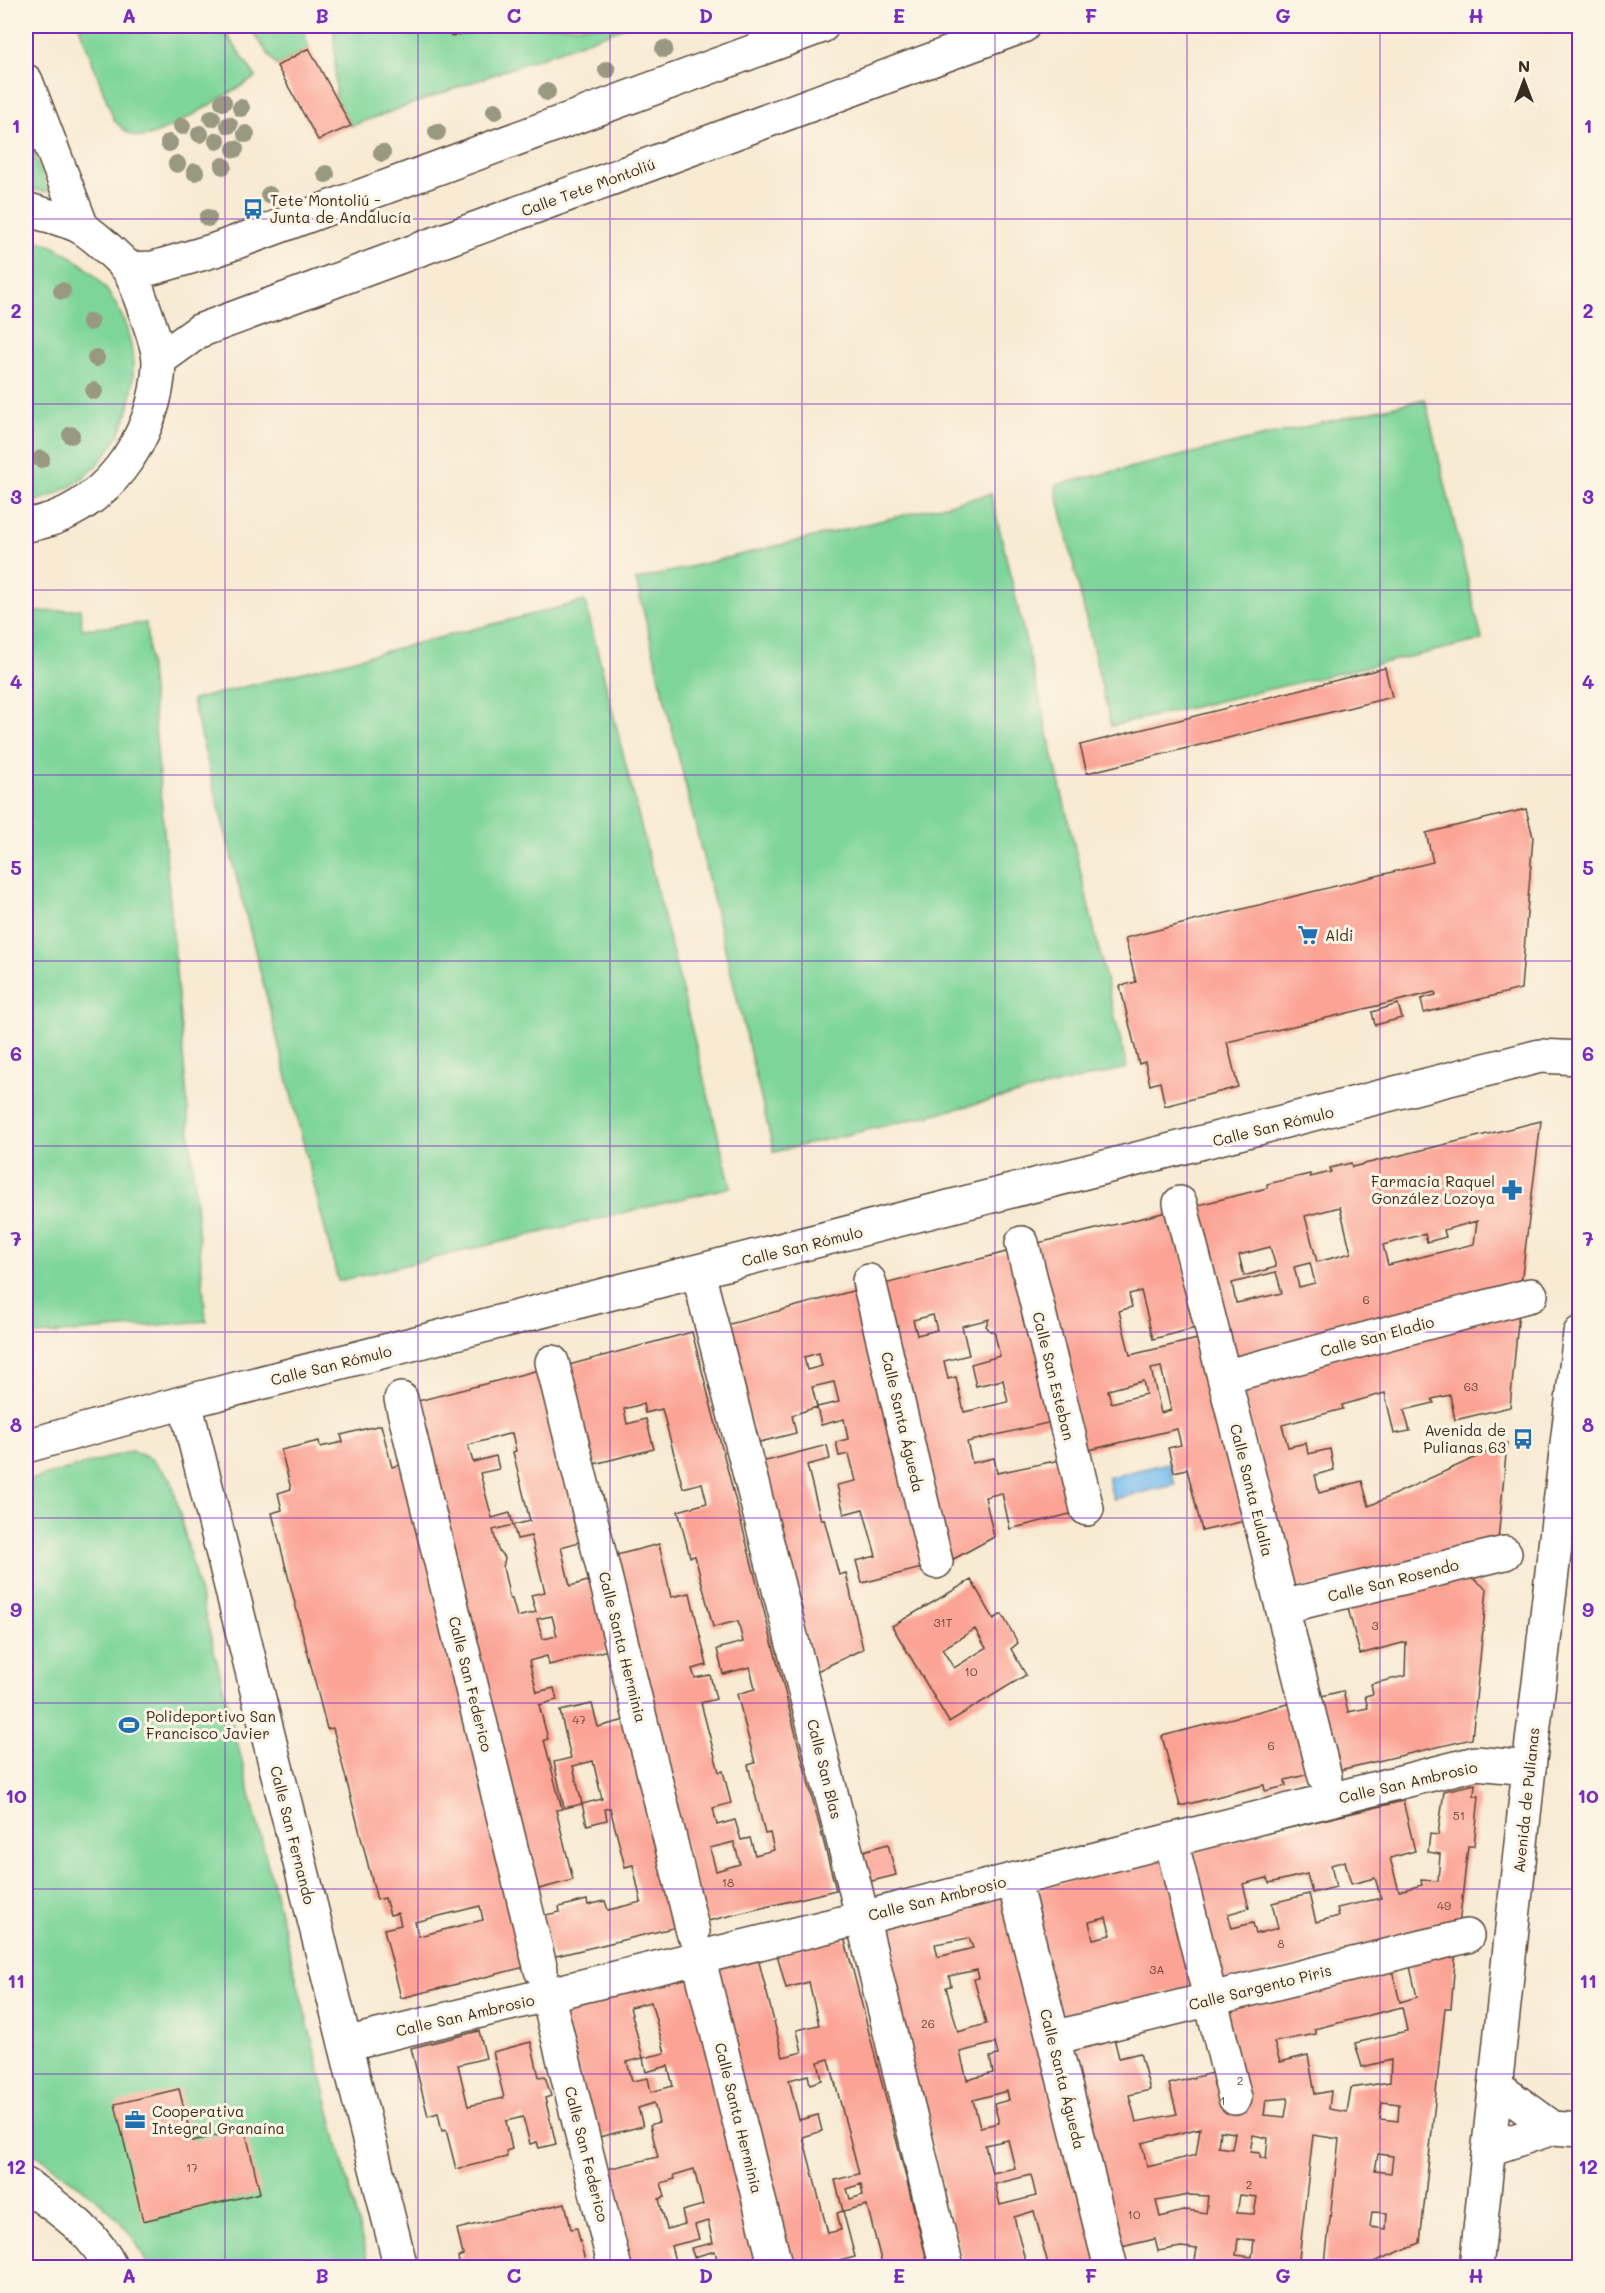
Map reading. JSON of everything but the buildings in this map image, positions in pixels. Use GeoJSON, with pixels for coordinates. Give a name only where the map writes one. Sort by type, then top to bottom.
{"type":"FeatureCollection","features":[{"type":"Feature","properties":{"kind":"street"},"geometry":{"type":"LineString","coordinates":[[128,269],[153,268],[215,250],[822,26]]}},
{"type":"Feature","properties":{"kind":"street","name":"Calle Tete Montoliú"},"geometry":{"type":"LineString","coordinates":[[159,360],[199,331],[1023,26]]}},
{"type":"Feature","properties":{"kind":"street"},"geometry":{"type":"LineString","coordinates":[[26,81],[82,227]]}},
{"type":"Feature","properties":{"kind":"street"},"geometry":{"type":"LineString","coordinates":[[26,209],[82,227],[128,269],[147,317],[159,360],[154,404],[138,441],[113,480],[79,508],[36,524],[26,525]]}},
{"type":"Feature","properties":{"kind":"street","name":"Calle San Rómulo"},"geometry":{"type":"LineString","coordinates":[[26,1446],[186,1402],[1540,1056],[1580,1058]]}},
{"type":"Feature","properties":{"kind":"street","name":"Calle Santa Eulalia"},"geometry":{"type":"LineString","coordinates":[[1180,1203],[1325,1777]]}},
{"type":"Feature","properties":{"kind":"street","name":"Calle San Esteban"},"geometry":{"type":"LineString","coordinates":[[1022,1243],[1087,1509]]}},
{"type":"Feature","properties":{"kind":"street","name":"Calle San Blas"},"geometry":{"type":"LineString","coordinates":[[698,1272],[862,1917],[947,2268]]}},
{"type":"Feature","properties":{"kind":"street","name":"Calle Santa Águeda"},"geometry":{"type":"LineString","coordinates":[[869,1281],[936,1562]]}},
{"type":"Feature","properties":{"kind":"street","name":"Calle San Eladio"},"geometry":{"type":"LineString","coordinates":[[1224,1377],[1531,1295]]}},
{"type":"Feature","properties":{"kind":"street","name":"Avenida de Pulianas"},"geometry":{"type":"LineString","coordinates":[[1476,2268],[1529,1768],[1580,1333]]}},
{"type":"Feature","properties":{"kind":"street","name":"Calle Santa Herminia"},"geometry":{"type":"LineString","coordinates":[[552,1362],[693,1932]]}},
{"type":"Feature","properties":{"kind":"street","name":"Calle San Federico"},"geometry":{"type":"LineString","coordinates":[[401,1399],[542,1970]]}},
{"type":"Feature","properties":{"kind":"street","name":"Calle San Fernando"},"geometry":{"type":"LineString","coordinates":[[186,1402],[401,2268]]}},
{"type":"Feature","properties":{"kind":"street","name":"Calle San Rosendo"},"geometry":{"type":"LineString","coordinates":[[1282,1607],[1505,1553]]}},
{"type":"Feature","properties":{"kind":"street","name":"Calle San Ambrosio"},"geometry":{"type":"LineString","coordinates":[[345,2044],[1476,1763],[1529,1768]]}},
{"type":"Feature","properties":{"kind":"street"},"geometry":{"type":"LineString","coordinates":[[1174,1852],[1235,2097]]}},
{"type":"Feature","properties":{"kind":"street","name":"Calle Santa Águeda"},"geometry":{"type":"LineString","coordinates":[[1016,1890],[1111,2268]]}},
{"type":"Feature","properties":{"kind":"street","name":"Calle Sargento Piris"},"geometry":{"type":"LineString","coordinates":[[1053,2038],[1467,1936]]}},
{"type":"Feature","properties":{"kind":"street","name":"Calle Santa Herminia"},"geometry":{"type":"LineString","coordinates":[[701,1968],[776,2268]]}},
{"type":"Feature","properties":{"kind":"street","name":"Calle San Federico"},"geometry":{"type":"LineString","coordinates":[[550,2005],[615,2268]]}},
{"type":"Feature","properties":{"kind":"street"},"geometry":{"type":"LineString","coordinates":[[1495,2086],[1566,2129]]}},
{"type":"Feature","properties":{"kind":"street"},"geometry":{"type":"LineString","coordinates":[[1489,2150],[1566,2129]]}},
{"type":"Feature","properties":{"kind":"street"},"geometry":{"type":"LineString","coordinates":[[26,2185],[85,2229],[104,2253],[111,2268]]}},
{"type":"Feature","properties":{"kind":"green space"},"geometry":{"type":"Polygon","coordinates":[[[79,26],[221,26],[256,77],[164,130],[137,137],[126,132],[114,120],[79,26]]]}},
{"type":"Feature","properties":{"kind":"green space"},"geometry":{"type":"Polygon","coordinates":[[[248,26],[302,26],[309,48],[277,66],[248,26]]]}},
{"type":"Feature","properties":{"kind":"green space"},"geometry":{"type":"Polygon","coordinates":[[[334,26],[441,26],[452,36],[516,26],[628,26],[351,126],[336,98],[334,26]]]}},
{"type":"Feature","properties":{"kind":"green space"},"geometry":{"type":"Polygon","coordinates":[[[26,132],[48,192],[26,188],[26,132]]]}},
{"type":"Feature","properties":{"kind":"green space"},"geometry":{"type":"Polygon","coordinates":[[[26,237],[73,258],[106,290],[127,329],[133,372],[127,415],[106,454],[73,485],[26,504],[26,237]]]}},
{"type":"Feature","properties":{"kind":"green space"},"geometry":{"type":"Polygon","coordinates":[[[1425,399],[1482,640],[1111,726],[1055,485],[1425,399]]]}},
{"type":"Feature","properties":{"kind":"green space"},"geometry":{"type":"Polygon","coordinates":[[[991,494],[1127,1068],[774,1152],[636,580],[991,494]]]}},
{"type":"Feature","properties":{"kind":"green space"},"geometry":{"type":"Polygon","coordinates":[[[585,601],[731,1187],[338,1281],[192,700],[585,601]]]}},
{"type":"Feature","properties":{"kind":"green space"},"geometry":{"type":"Polygon","coordinates":[[[80,609],[82,629],[146,623],[206,1321],[26,1336],[26,613],[80,609]]]}},
{"type":"Feature","properties":{"kind":"green space","name":"Polideportivo San Francisco Javier"},"geometry":{"type":"Polygon","coordinates":[[[132,1451],[151,1459],[171,1479],[369,2267],[148,2267],[139,2247],[112,2214],[79,2185],[26,2147],[26,1481],[132,1451]]]}},
{"type":"Feature","properties":{"kind":"water"},"geometry":{"type":"Polygon","coordinates":[[[1169,1463],[1175,1485],[1113,1499],[1108,1477],[1169,1463]]]}},
{"type":"Feature","properties":{"kind":"place","name":"Tete Montoliú - Junta de Andalucía"},"geometry":{"type":"Point","coordinates":[253,209]}},
{"type":"Feature","properties":{"kind":"place","name":"Aldi"},"geometry":{"type":"Point","coordinates":[1308,935]}},
{"type":"Feature","properties":{"kind":"place","name":"Farmacia Raquel González Lozoya"},"geometry":{"type":"Point","coordinates":[1512,1190]}},
{"type":"Feature","properties":{"kind":"place","name":"Avenida de Pulianas 63"},"geometry":{"type":"Point","coordinates":[1523,1439]}},
{"type":"Feature","properties":{"kind":"place","name":"Polideportivo San Francisco Javier"},"geometry":{"type":"Point","coordinates":[129,1725]}},
{"type":"Feature","properties":{"kind":"place","name":"Cooperativa Integral Granaína"},"geometry":{"type":"Point","coordinates":[135,2120]}}]}
